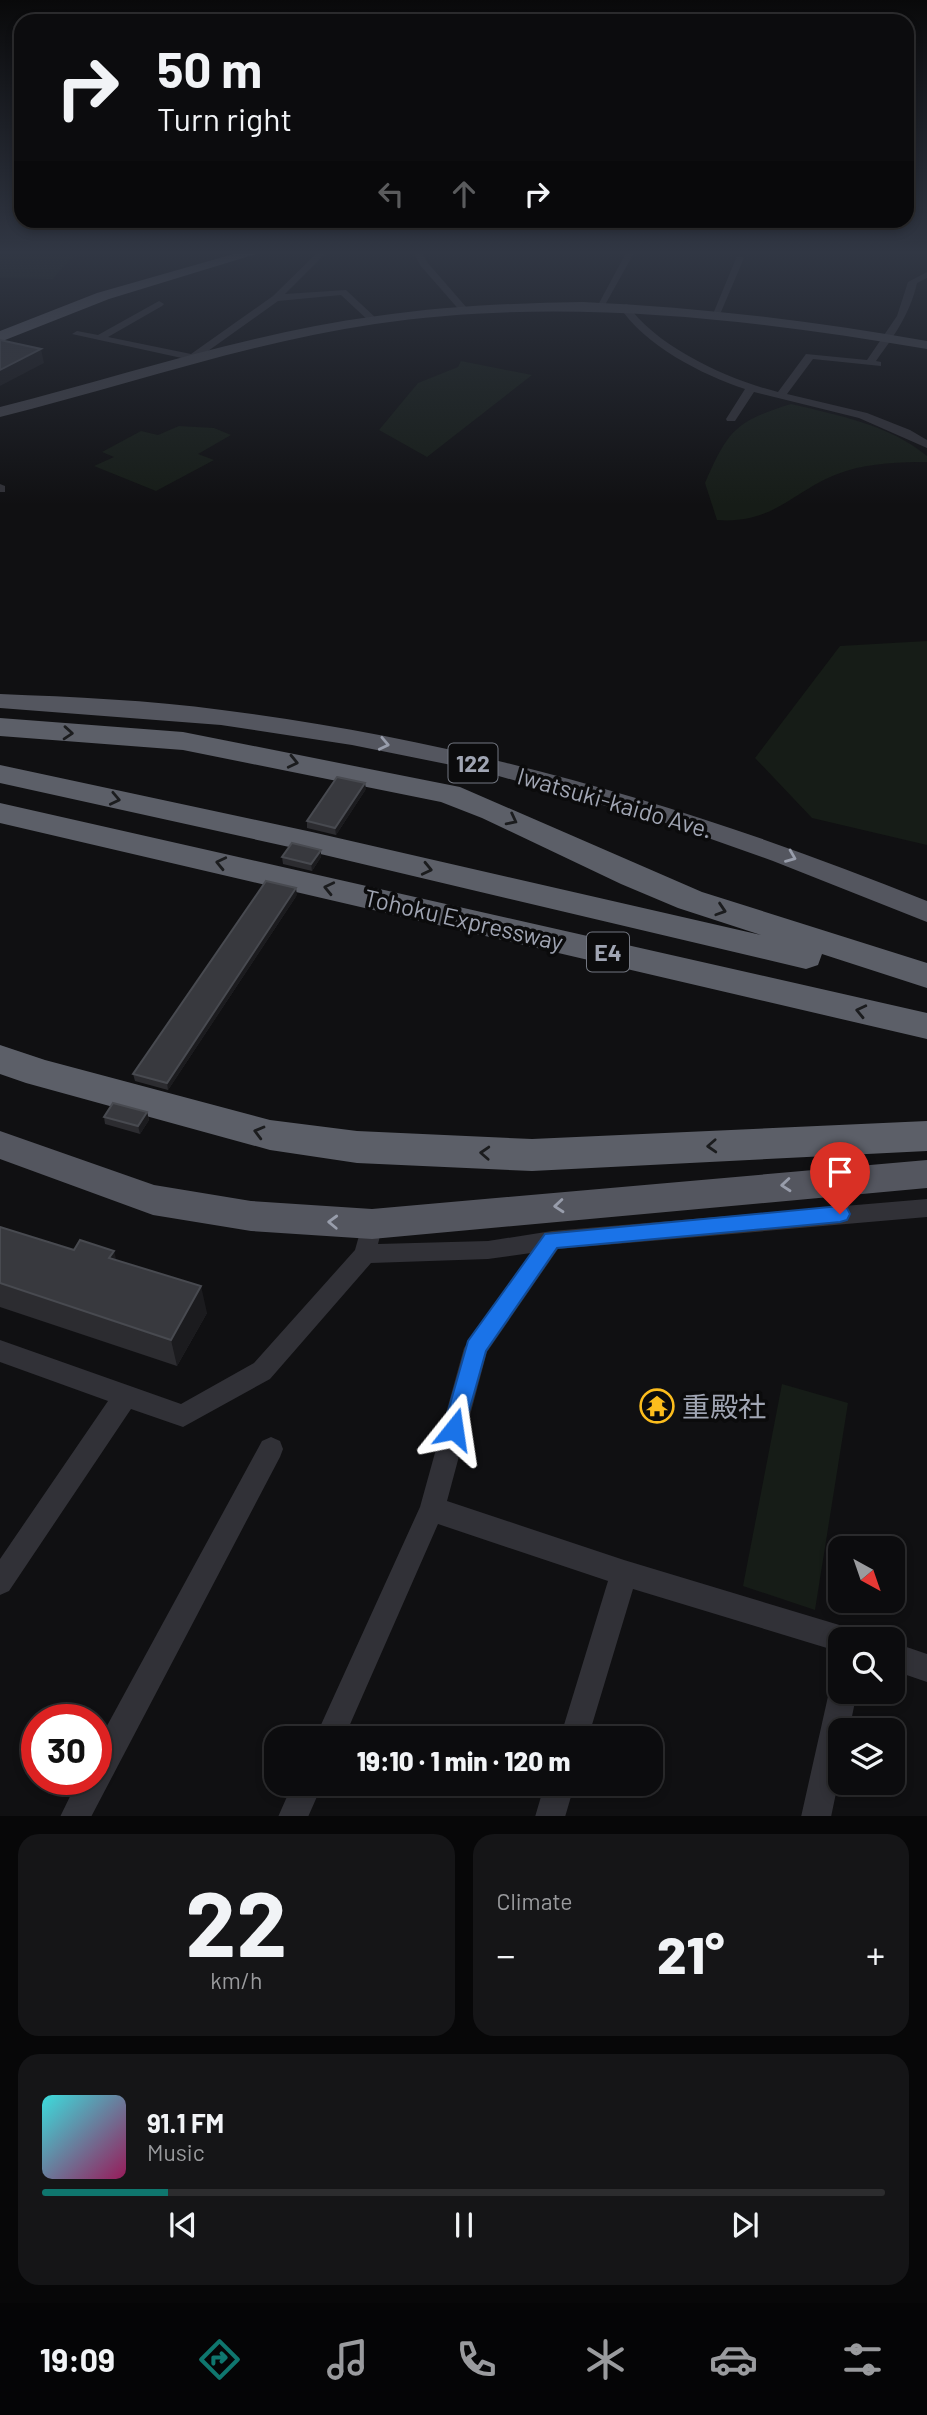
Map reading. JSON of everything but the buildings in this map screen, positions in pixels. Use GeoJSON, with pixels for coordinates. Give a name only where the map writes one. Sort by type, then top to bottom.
{"type":"FeatureCollection","features":[{"type":"Feature","properties":{"kind":"highway"},"geometry":{"type":"LineString","coordinates":[[0,689],[115,701],[222,717]]}},
{"type":"Feature","properties":{"kind":"highway","name":"Iwatsuki-kaido Ave."},"geometry":{"type":"LineString","coordinates":[[0,701],[222,717],[345,736],[564,785],[732,835],[927,912]]}},
{"type":"Feature","properties":{"kind":"highway"},"geometry":{"type":"LineString","coordinates":[[0,727],[183,741],[449,794],[493,811],[632,877],[690,900],[927,976]]}},
{"type":"Feature","properties":{"kind":"highway","name":"Tohoku Expressway"},"geometry":{"type":"LineString","coordinates":[[0,774],[326,845],[927,986]]}},
{"type":"Feature","properties":{"kind":"highway","name":"Tohoku Expressway"},"geometry":{"type":"LineString","coordinates":[[0,813],[927,1027]]}},
{"type":"Feature","properties":{"kind":"highway"},"geometry":{"type":"LineString","coordinates":[[0,1059],[39,1073],[270,1135],[357,1147],[532,1155],[927,1136]]}},
{"type":"Feature","properties":{"kind":"highway"},"geometry":{"type":"LineString","coordinates":[[0,1067],[39,1073]]}},
{"type":"Feature","properties":{"kind":"highway"},"geometry":{"type":"LineString","coordinates":[[0,1145],[153,1200]]}},
{"type":"Feature","properties":{"kind":"highway"},"geometry":{"type":"LineString","coordinates":[[0,1163],[78,1188],[251,1216],[369,1239],[927,1183]]}},
{"type":"Feature","properties":{"kind":"main road"},"geometry":{"type":"LineString","coordinates":[[0,412],[197,357],[301,336]]}},
{"type":"Feature","properties":{"kind":"main road"},"geometry":{"type":"LineString","coordinates":[[875,336],[927,345]]}},
{"type":"Feature","properties":{"kind":"street"},"geometry":{"type":"LineString","coordinates":[[87,336],[197,357],[225,336]]}},
{"type":"Feature","properties":{"kind":"street"},"geometry":{"type":"LineString","coordinates":[[100,338],[104,336]]}},
{"type":"Feature","properties":{"kind":"street"},"geometry":{"type":"LineString","coordinates":[[654,336],[710,374],[751,388],[886,422],[908,431],[927,445]]}},
{"type":"Feature","properties":{"kind":"street"},"geometry":{"type":"LineString","coordinates":[[781,395],[810,356],[873,363],[885,340],[890,338]]}},
{"type":"Feature","properties":{"kind":"street"},"geometry":{"type":"LineString","coordinates":[[731,419],[751,388]]}},
{"type":"Feature","properties":{"kind":"street"},"geometry":{"type":"LineString","coordinates":[[0,1351],[183,1416],[262,1371],[369,1239],[488,1250],[927,1183]]}},
{"type":"Feature","properties":{"kind":"street"},"geometry":{"type":"LineString","coordinates":[[334,1726],[432,1509],[476,1348],[552,1240]]}},
{"type":"Feature","properties":{"kind":"street"},"geometry":{"type":"LineString","coordinates":[[0,1582],[125,1395]]}},
{"type":"Feature","properties":{"kind":"street"},"geometry":{"type":"LineString","coordinates":[[112,1746],[271,1449]]}},
{"type":"Feature","properties":{"kind":"street"},"geometry":{"type":"LineString","coordinates":[[432,1509],[624,1573],[828,1635]]}},
{"type":"Feature","properties":{"kind":"street"},"geometry":{"type":"LineString","coordinates":[[578,1726],[624,1573]]}},
{"type":"Feature","properties":{"kind":"street"},"geometry":{"type":"LineString","coordinates":[[905,1660],[927,1668]]}},
{"type":"Feature","properties":{"kind":"street"},"geometry":{"type":"LineString","coordinates":[[816,1816],[840,1704]]}},
{"type":"Feature","properties":{"kind":"street"},"geometry":{"type":"LineString","coordinates":[[75,1816],[86,1795]]}},
{"type":"Feature","properties":{"kind":"street"},"geometry":{"type":"LineString","coordinates":[[293,1816],[302,1796]]}},
{"type":"Feature","properties":{"kind":"street"},"geometry":{"type":"LineString","coordinates":[[550,1816],[556,1796]]}},
{"type":"Feature","properties":{"kind":"shaded area"},"geometry":{"type":"Polygon","coordinates":[[[461,361],[532,375],[427,457],[379,430],[418,383],[458,367],[461,361]]]}},
{"type":"Feature","properties":{"kind":"shaded area"},"geometry":{"type":"Polygon","coordinates":[[[791,404],[844,417],[897,436],[927,456],[927,462],[856,468],[828,478],[755,517],[717,520],[705,483],[720,451],[736,430],[746,422],[791,404]]]}},
{"type":"Feature","properties":{"kind":"shaded area"},"geometry":{"type":"Polygon","coordinates":[[[179,426],[214,428],[231,435],[198,454],[214,460],[156,491],[94,466],[114,457],[102,452],[141,431],[158,435],[179,426]]]}},
{"type":"Feature","properties":{"kind":"shaded area"},"geometry":{"type":"Polygon","coordinates":[[[927,641],[927,845],[812,818],[755,758],[840,646],[927,641]]]}},
{"type":"Feature","properties":{"kind":"shaded area"},"geometry":{"type":"Polygon","coordinates":[[[782,1384],[848,1403],[815,1610],[743,1586],[782,1384]]]}},
{"type":"Feature","properties":{"kind":"place","name":"重殿社"},"geometry":{"type":"Point","coordinates":[657,1406]}},
{"type":"Feature","properties":{"kind":"route"},"geometry":{"type":"LineString","coordinates":[[454,1429],[476,1348],[552,1240],[840,1214]]}}]}
